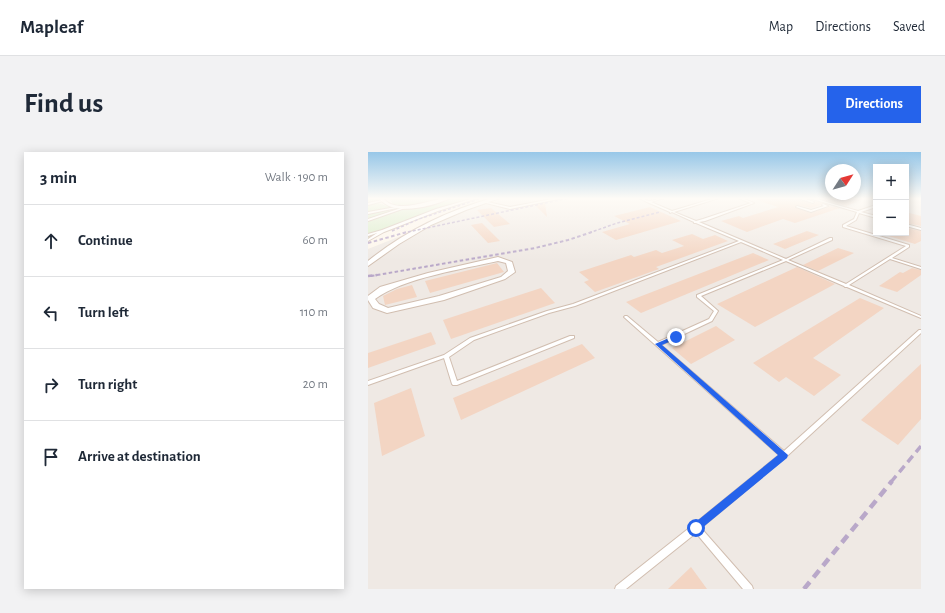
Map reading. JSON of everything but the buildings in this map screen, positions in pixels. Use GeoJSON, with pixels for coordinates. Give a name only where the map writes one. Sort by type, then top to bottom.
{"type":"FeatureCollection","features":[{"type":"Feature","properties":{"kind":"street"},"geometry":{"type":"LineString","coordinates":[[368,264],[384,250],[442,218]]}},
{"type":"Feature","properties":{"kind":"street"},"geometry":{"type":"LineString","coordinates":[[498,259],[509,262],[512,272],[503,278],[441,298],[387,311],[376,306],[370,298],[383,289],[430,274],[498,259]]}},
{"type":"Feature","properties":{"kind":"lane"},"geometry":{"type":"LineString","coordinates":[[368,235],[415,218]]}},
{"type":"Feature","properties":{"kind":"lane"},"geometry":{"type":"LineString","coordinates":[[686,218],[921,317]]}},
{"type":"Feature","properties":{"kind":"lane"},"geometry":{"type":"LineString","coordinates":[[695,222],[709,218]]}},
{"type":"Feature","properties":{"kind":"lane"},"geometry":{"type":"LineString","coordinates":[[846,286],[908,246],[844,226],[855,218]]}},
{"type":"Feature","properties":{"kind":"lane"},"geometry":{"type":"LineString","coordinates":[[909,226],[921,229]]}},
{"type":"Feature","properties":{"kind":"lane"},"geometry":{"type":"LineString","coordinates":[[368,240],[383,231]]}},
{"type":"Feature","properties":{"kind":"lane"},"geometry":{"type":"LineString","coordinates":[[658,344],[711,320],[716,310],[698,296],[831,239]]}},
{"type":"Feature","properties":{"kind":"lane"},"geometry":{"type":"LineString","coordinates":[[368,383],[446,356],[472,339],[548,312],[574,305],[741,242]]}},
{"type":"Feature","properties":{"kind":"lane"},"geometry":{"type":"LineString","coordinates":[[890,258],[921,268]]}},
{"type":"Feature","properties":{"kind":"lane"},"geometry":{"type":"LineString","coordinates":[[626,317],[784,455]]}},
{"type":"Feature","properties":{"kind":"lane"},"geometry":{"type":"LineString","coordinates":[[619,589],[784,455],[921,331]]}},
{"type":"Feature","properties":{"kind":"lane"},"geometry":{"type":"LineString","coordinates":[[446,356],[455,384],[572,337]]}},
{"type":"Feature","properties":{"kind":"lane"},"geometry":{"type":"LineString","coordinates":[[696,528],[749,589]]}},
{"type":"Feature","properties":{"kind":"shaded area"},"geometry":{"type":"Polygon","coordinates":[[[445,218],[873,218],[873,236],[909,236],[909,218],[921,218],[921,589],[368,589],[368,249],[445,218]]]}},
{"type":"Feature","properties":{"kind":"green space"},"geometry":{"type":"Polygon","coordinates":[[[368,218],[416,218],[368,239],[368,218]]]}},
{"type":"Feature","properties":{"kind":"railway"},"geometry":{"type":"LineString","coordinates":[[392,231],[421,218]]}},
{"type":"Feature","properties":{"kind":"railway"},"geometry":{"type":"LineString","coordinates":[[405,233],[472,218]]}},
{"type":"Feature","properties":{"kind":"railway"},"geometry":{"type":"LineString","coordinates":[[589,233],[635,218]]}},
{"type":"Feature","properties":{"kind":"railway"},"geometry":{"type":"LineString","coordinates":[[368,243],[405,233]]}},
{"type":"Feature","properties":{"kind":"railway"},"geometry":{"type":"LineString","coordinates":[[377,275],[535,248],[589,233]]}},
{"type":"Feature","properties":{"kind":"railway"},"geometry":{"type":"LineString","coordinates":[[368,276],[377,275]]}},
{"type":"Feature","properties":{"kind":"railway"},"geometry":{"type":"LineString","coordinates":[[371,276],[377,275]]}},
{"type":"Feature","properties":{"kind":"railway"},"geometry":{"type":"LineString","coordinates":[[891,482],[921,446]]}},
{"type":"Feature","properties":{"kind":"railway"},"geometry":{"type":"LineString","coordinates":[[804,589],[892,481]]}},
{"type":"Feature","properties":{"kind":"route"},"geometry":{"type":"LineString","coordinates":[[676,337],[658,344],[784,455],[696,528]]}}]}
